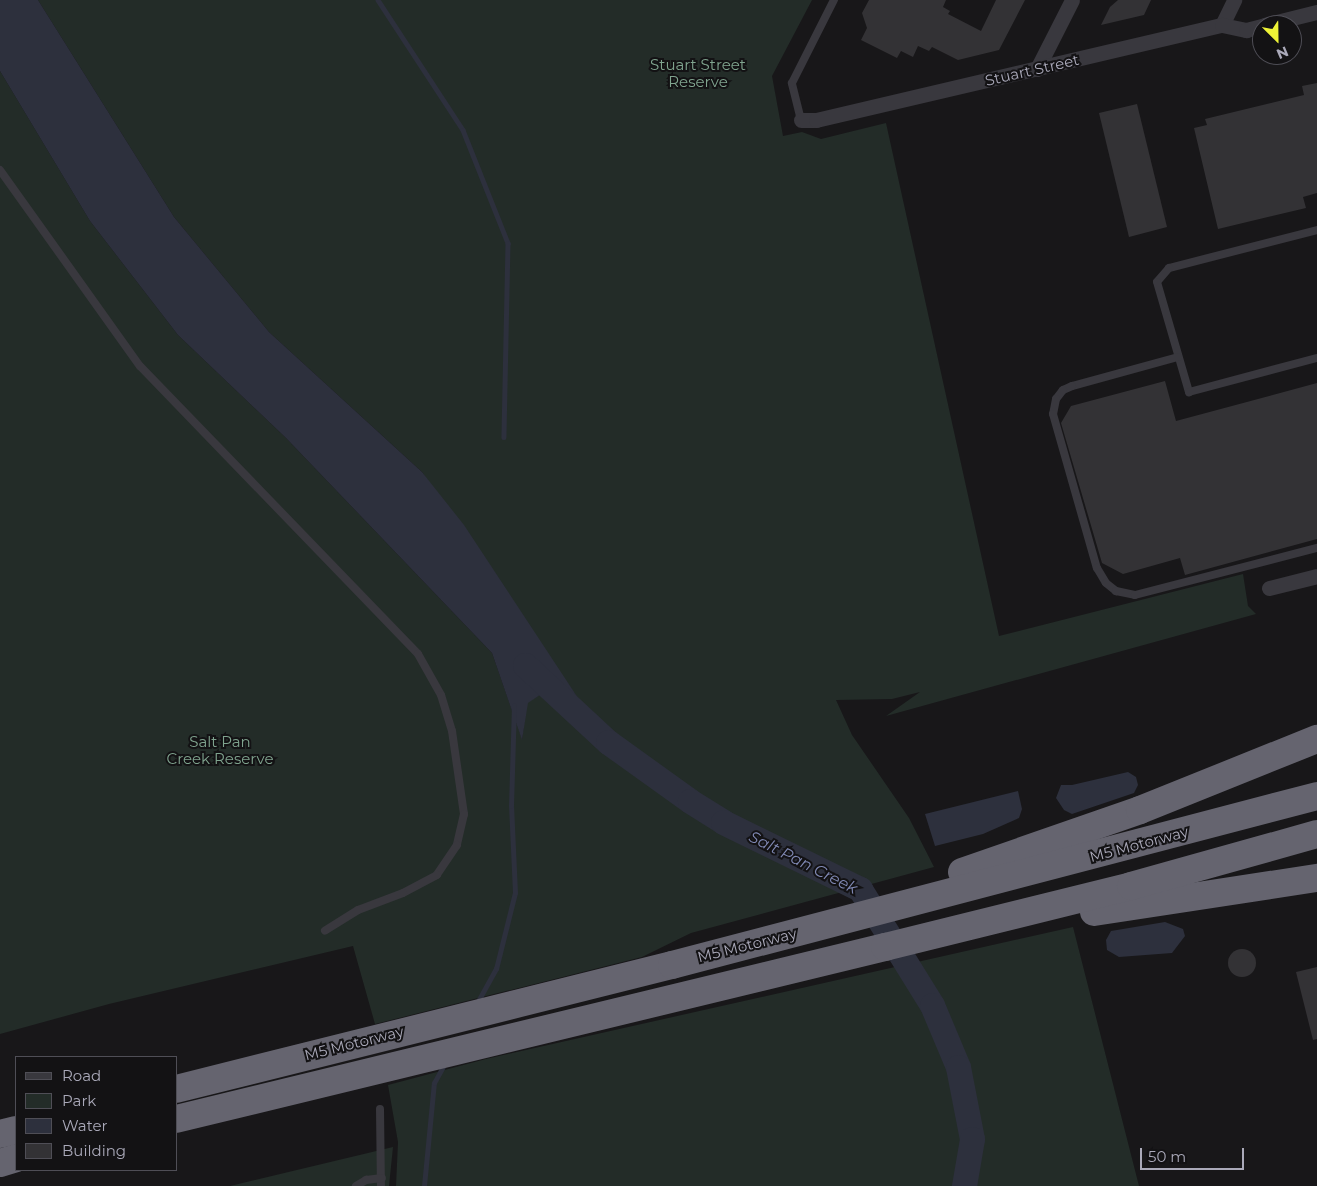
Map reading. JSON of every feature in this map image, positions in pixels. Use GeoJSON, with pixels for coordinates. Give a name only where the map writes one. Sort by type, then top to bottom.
{"type":"FeatureCollection","features":[{"type":"Feature","properties":{"kind":"highway"},"geometry":{"type":"LineString","coordinates":[[1009,868],[1317,739]]}},
{"type":"Feature","properties":{"kind":"highway","name":"M5 Motorway"},"geometry":{"type":"LineString","coordinates":[[178,1087],[672,965],[1009,868],[1317,796]]}},
{"type":"Feature","properties":{"kind":"highway","name":"M5 Motorway"},"geometry":{"type":"LineString","coordinates":[[178,1118],[699,993],[1023,919],[1317,834]]}},
{"type":"Feature","properties":{"kind":"highway"},"geometry":{"type":"LineString","coordinates":[[1023,919],[1317,878]]}},
{"type":"Feature","properties":{"kind":"highway"},"geometry":{"type":"LineString","coordinates":[[0,1134],[15,1130]]}},
{"type":"Feature","properties":{"kind":"highway"},"geometry":{"type":"LineString","coordinates":[[0,1162],[15,1158]]}},
{"type":"Feature","properties":{"kind":"street"},"geometry":{"type":"LineString","coordinates":[[1038,69],[1072,0]]}},
{"type":"Feature","properties":{"kind":"street"},"geometry":{"type":"LineString","coordinates":[[1222,25],[1234,0]]}},
{"type":"Feature","properties":{"kind":"street","name":"Stuart Street"},"geometry":{"type":"LineString","coordinates":[[1302,16],[1317,12]]}},
{"type":"Feature","properties":{"kind":"street","name":"Stuart Street"},"geometry":{"type":"LineString","coordinates":[[801,120],[816,120],[1222,25],[1246,30],[1252,28]]}},
{"type":"Feature","properties":{"kind":"street"},"geometry":{"type":"LineString","coordinates":[[1269,588],[1317,576]]}},
{"type":"Feature","properties":{"kind":"lane"},"geometry":{"type":"LineString","coordinates":[[801,120],[792,83],[834,0]]}},
{"type":"Feature","properties":{"kind":"lane"},"geometry":{"type":"LineString","coordinates":[[0,170],[140,366],[418,654],[441,694],[452,731],[464,814],[457,846],[437,875],[404,893],[358,910],[325,931]]}},
{"type":"Feature","properties":{"kind":"lane"},"geometry":{"type":"LineString","coordinates":[[1317,230],[1169,268],[1157,282],[1189,392],[1317,358]]}},
{"type":"Feature","properties":{"kind":"lane"},"geometry":{"type":"LineString","coordinates":[[1178,357],[1072,386],[1063,390],[1056,399],[1053,414],[1097,568],[1116,591],[1135,595],[1317,548]]}},
{"type":"Feature","properties":{"kind":"lane"},"geometry":{"type":"LineString","coordinates":[[356,1186],[366,1180],[381,1182],[380,1109]]}},
{"type":"Feature","properties":{"kind":"green space"},"geometry":{"type":"Polygon","coordinates":[[[38,0],[812,0],[772,76],[783,136],[802,132],[821,139],[886,123],[999,636],[1243,574],[1248,606],[1256,614],[886,716],[920,692],[892,699],[836,700],[852,735],[909,818],[934,867],[691,933],[642,957],[375,1024],[353,946],[109,1004],[0,1034],[0,71],[90,221],[178,335],[286,438],[492,653],[522,739],[527,703],[552,687],[577,697],[422,472],[269,332],[174,217],[38,0]]]}},
{"type":"Feature","properties":{"kind":"green space"},"geometry":{"type":"Polygon","coordinates":[[[1073,927],[1139,1186],[396,1186],[398,1142],[388,1085],[486,1059],[1073,927]]]}},
{"type":"Feature","properties":{"kind":"green space"},"geometry":{"type":"Polygon","coordinates":[[[393,1147],[389,1186],[230,1186],[393,1147]]]}},
{"type":"Feature","properties":{"kind":"water"},"geometry":{"type":"Polygon","coordinates":[[[0,0],[38,0],[174,217],[269,332],[422,472],[464,525],[578,698],[552,687],[528,703],[522,740],[492,653],[286,438],[178,335],[90,221],[0,71],[0,0]]]}},
{"type":"Feature","properties":{"kind":"water"},"geometry":{"type":"Polygon","coordinates":[[[1128,772],[1136,777],[1138,785],[1134,793],[1072,814],[1064,810],[1056,798],[1061,785],[1072,785],[1128,772]]]}},
{"type":"Feature","properties":{"kind":"water"},"geometry":{"type":"Polygon","coordinates":[[[1018,791],[1022,809],[1019,818],[983,834],[935,846],[925,814],[1018,791]]]}},
{"type":"Feature","properties":{"kind":"water"},"geometry":{"type":"Polygon","coordinates":[[[1165,922],[1183,929],[1185,936],[1172,953],[1119,957],[1107,950],[1106,940],[1111,931],[1165,922]]]}},
{"type":"Feature","properties":{"kind":"building"},"geometry":{"type":"Polygon","coordinates":[[[869,0],[946,0],[943,7],[950,11],[948,14],[981,31],[996,0],[1025,0],[999,50],[958,60],[932,47],[929,51],[918,46],[913,57],[901,51],[897,58],[861,40],[867,28],[862,13],[869,0]]]}},
{"type":"Feature","properties":{"kind":"building"},"geometry":{"type":"Polygon","coordinates":[[[1118,0],[1151,0],[1144,15],[1101,25],[1110,7],[1118,0]]]}},
{"type":"Feature","properties":{"kind":"building"},"geometry":{"type":"Polygon","coordinates":[[[1317,83],[1317,193],[1303,197],[1306,208],[1218,229],[1194,128],[1207,125],[1205,119],[1304,95],[1302,86],[1317,83]]]}},
{"type":"Feature","properties":{"kind":"building"},"geometry":{"type":"Polygon","coordinates":[[[1137,104],[1167,227],[1129,237],[1099,113],[1137,104]]]}},
{"type":"Feature","properties":{"kind":"building"},"geometry":{"type":"Polygon","coordinates":[[[1165,381],[1176,421],[1317,383],[1317,539],[1185,575],[1180,558],[1123,574],[1102,563],[1061,423],[1071,406],[1165,381]]]}},
{"type":"Feature","properties":{"kind":"building"},"geometry":{"type":"Polygon","coordinates":[[[1242,949],[1252,953],[1256,963],[1252,973],[1242,977],[1232,973],[1228,963],[1232,953],[1242,949]]]}},
{"type":"Feature","properties":{"kind":"building"},"geometry":{"type":"Polygon","coordinates":[[[1317,967],[1317,1039],[1313,1040],[1296,972],[1317,967]]]}},
{"type":"Feature","properties":{"kind":"waterway"},"geometry":{"type":"LineString","coordinates":[[378,0],[463,130],[508,243],[504,437]]}},
{"type":"Feature","properties":{"kind":"waterway","name":"Salt Pan Creek"},"geometry":{"type":"LineString","coordinates":[[525,665],[608,742],[690,801],[723,822],[860,889],[932,1005],[958,1067],[972,1139],[964,1186]]}},
{"type":"Feature","properties":{"kind":"waterway"},"geometry":{"type":"LineString","coordinates":[[477,1003],[496,969],[515,893],[511,806],[514,706]]}},
{"type":"Feature","properties":{"kind":"waterway"},"geometry":{"type":"LineString","coordinates":[[424,1186],[434,1083],[444,1065]]}},
{"type":"Feature","properties":{"kind":"park label","name":"Stuart Street Reserve"},"geometry":{"type":"Point","coordinates":[698,72]}},
{"type":"Feature","properties":{"kind":"park label","name":"Salt Pan Creek Reserve"},"geometry":{"type":"Point","coordinates":[220,750]}}]}
